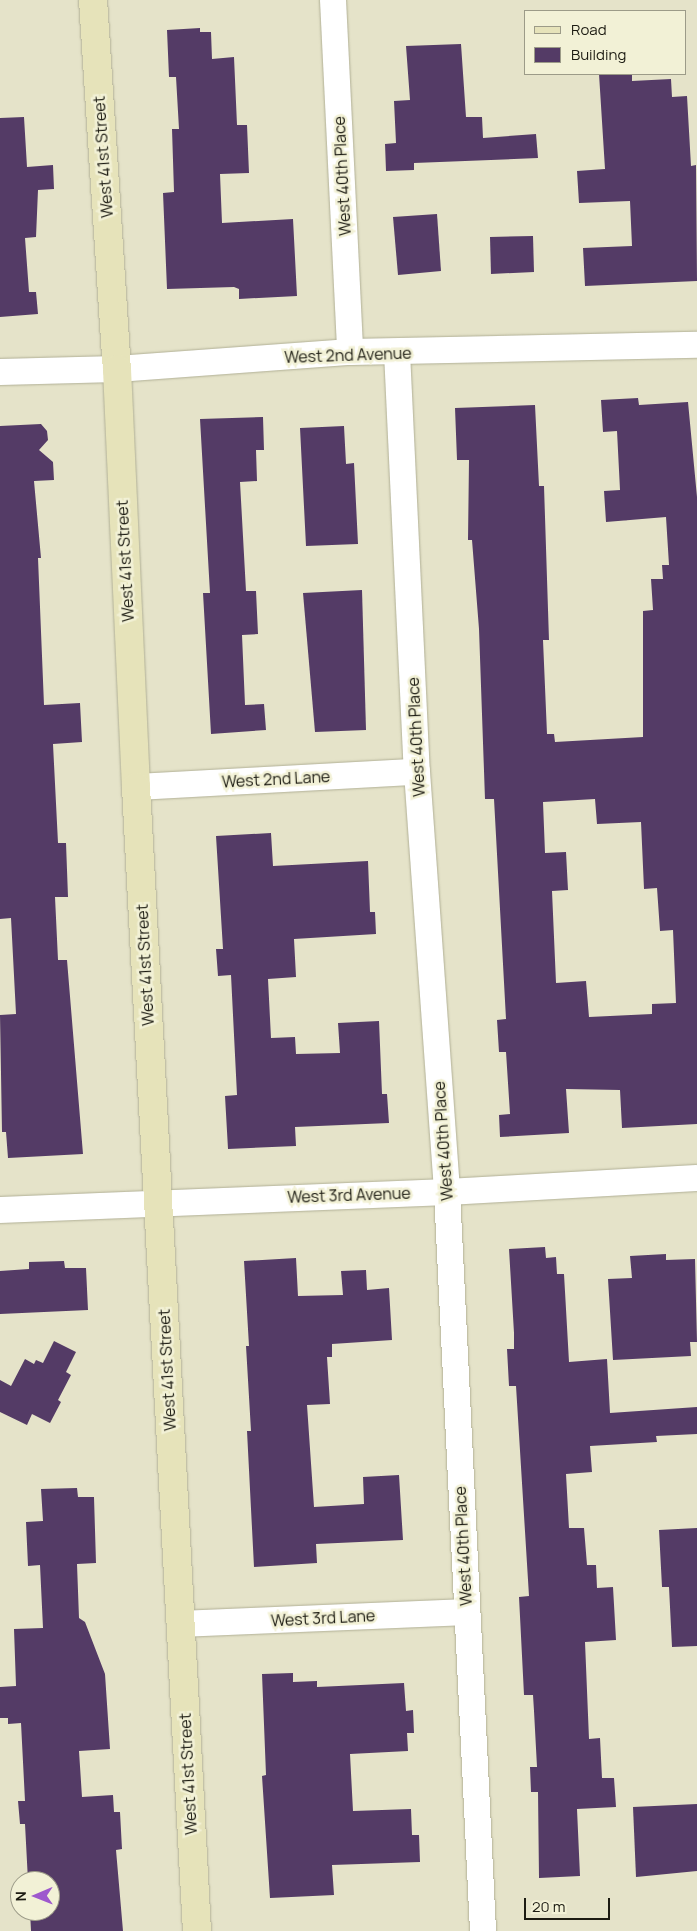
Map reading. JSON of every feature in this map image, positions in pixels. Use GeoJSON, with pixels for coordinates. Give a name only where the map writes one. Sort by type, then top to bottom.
{"type":"FeatureCollection","features":[{"type":"Feature","properties":{"kind":"street","name":"West 41st Street"},"geometry":{"type":"LineString","coordinates":[[93,0],[117,369],[136,787],[197,1931]]}},
{"type":"Feature","properties":{"kind":"street","name":"West 40th Place"},"geometry":{"type":"LineString","coordinates":[[333,0],[350,352]]}},
{"type":"Feature","properties":{"kind":"street","name":"West 2nd Avenue"},"geometry":{"type":"LineString","coordinates":[[0,372],[117,369],[350,352],[697,345]]}},
{"type":"Feature","properties":{"kind":"street","name":"West 40th Place"},"geometry":{"type":"LineString","coordinates":[[397,352],[417,772],[447,1192],[483,1931]]}},
{"type":"Feature","properties":{"kind":"street","name":"West 2nd Lane"},"geometry":{"type":"LineString","coordinates":[[136,787],[417,772]]}},
{"type":"Feature","properties":{"kind":"street","name":"West 3rd Avenue"},"geometry":{"type":"LineString","coordinates":[[0,1210],[159,1202],[447,1192],[697,1178]]}},
{"type":"Feature","properties":{"kind":"street","name":"West 3rd Lane"},"geometry":{"type":"LineString","coordinates":[[180,1624],[467,1612]]}},
{"type":"Feature","properties":{"kind":"building"},"geometry":{"type":"Polygon","coordinates":[[[200,28],[200,32],[211,32],[212,59],[234,57],[237,125],[247,125],[249,173],[220,174],[222,223],[293,219],[297,296],[239,299],[239,289],[234,287],[167,289],[163,193],[174,192],[172,129],[179,129],[176,77],[169,77],[167,30],[200,28]]]}},
{"type":"Feature","properties":{"kind":"building"},"geometry":{"type":"Polygon","coordinates":[[[461,44],[466,117],[482,117],[483,138],[536,134],[538,158],[414,163],[414,170],[386,171],[385,144],[396,143],[394,101],[410,100],[406,46],[461,44]]]}},
{"type":"Feature","properties":{"kind":"building"},"geometry":{"type":"Polygon","coordinates":[[[599,75],[632,75],[632,81],[671,79],[672,97],[687,96],[691,166],[696,165],[697,281],[585,286],[583,248],[632,246],[630,201],[579,203],[577,171],[605,169],[599,75]]]}},
{"type":"Feature","properties":{"kind":"building"},"geometry":{"type":"Polygon","coordinates":[[[24,117],[27,167],[53,165],[54,189],[38,190],[36,237],[25,238],[29,292],[36,292],[38,314],[0,317],[0,118],[24,117]]]}},
{"type":"Feature","properties":{"kind":"building"},"geometry":{"type":"Polygon","coordinates":[[[437,214],[441,271],[398,275],[393,217],[437,214]]]}},
{"type":"Feature","properties":{"kind":"building"},"geometry":{"type":"Polygon","coordinates":[[[533,236],[534,272],[491,274],[490,237],[533,236]]]}},
{"type":"Feature","properties":{"kind":"building"},"geometry":{"type":"Polygon","coordinates":[[[638,398],[639,405],[688,402],[697,497],[697,1124],[622,1128],[620,1090],[566,1089],[569,1133],[500,1137],[499,1115],[510,1114],[506,1052],[499,1052],[497,1020],[506,1019],[494,799],[485,799],[479,629],[472,540],[468,540],[469,460],[457,460],[455,408],[535,405],[539,486],[544,486],[549,640],[543,640],[547,734],[554,734],[555,742],[643,737],[643,611],[653,610],[651,579],[663,579],[662,565],[669,565],[666,517],[606,522],[604,491],[620,490],[617,431],[603,432],[601,400],[638,398]],[[595,799],[543,802],[545,853],[566,852],[568,890],[552,891],[556,983],[586,981],[589,1017],[652,1014],[652,1004],[676,1003],[673,930],[660,931],[657,888],[644,889],[641,822],[597,824],[595,799]]]}},
{"type":"Feature","properties":{"kind":"building"},"geometry":{"type":"Polygon","coordinates":[[[263,417],[264,450],[256,450],[257,481],[240,482],[246,591],[256,591],[258,634],[242,635],[245,705],[264,704],[266,730],[211,734],[203,593],[210,593],[200,419],[263,417]]]}},
{"type":"Feature","properties":{"kind":"building"},"geometry":{"type":"Polygon","coordinates":[[[41,424],[47,431],[48,440],[39,450],[53,462],[54,480],[34,481],[41,558],[38,558],[44,705],[80,703],[82,742],[53,744],[58,843],[66,843],[68,897],[55,897],[58,960],[67,960],[83,1154],[8,1158],[6,1132],[2,1132],[0,1015],[16,1014],[11,918],[0,919],[0,426],[41,424]]]}},
{"type":"Feature","properties":{"kind":"building"},"geometry":{"type":"Polygon","coordinates":[[[344,426],[346,464],[354,463],[358,544],[306,546],[300,428],[344,426]]]}},
{"type":"Feature","properties":{"kind":"building"},"geometry":{"type":"Polygon","coordinates":[[[362,590],[366,730],[315,732],[303,593],[362,590]]]}},
{"type":"Feature","properties":{"kind":"building"},"geometry":{"type":"Polygon","coordinates":[[[271,833],[273,866],[368,861],[370,912],[375,912],[376,934],[294,939],[296,977],[268,979],[271,1038],[295,1037],[296,1054],[340,1053],[338,1023],[379,1021],[382,1094],[387,1094],[389,1123],[295,1127],[296,1146],[228,1149],[225,1096],[237,1095],[231,975],[218,976],[216,949],[223,949],[216,836],[271,833]]]}},
{"type":"Feature","properties":{"kind":"building"},"geometry":{"type":"Polygon","coordinates":[[[545,1247],[546,1258],[556,1257],[557,1274],[564,1274],[569,1362],[607,1359],[610,1413],[697,1407],[697,1434],[656,1436],[657,1442],[590,1446],[592,1472],[566,1474],[569,1528],[584,1528],[587,1565],[596,1565],[597,1588],[613,1587],[616,1640],[585,1642],[589,1739],[600,1738],[602,1778],[614,1778],[616,1807],[577,1809],[580,1876],[539,1878],[538,1792],[531,1792],[530,1767],[537,1767],[533,1695],[524,1695],[519,1597],[529,1596],[516,1386],[509,1386],[507,1349],[514,1349],[509,1249],[545,1247]]]}},
{"type":"Feature","properties":{"kind":"building"},"geometry":{"type":"Polygon","coordinates":[[[666,1254],[666,1260],[695,1259],[697,1342],[690,1342],[691,1356],[613,1360],[608,1279],[632,1278],[630,1256],[666,1254]]]}},
{"type":"Feature","properties":{"kind":"building"},"geometry":{"type":"Polygon","coordinates":[[[296,1258],[298,1296],[343,1295],[341,1271],[366,1270],[367,1290],[389,1288],[392,1340],[332,1344],[332,1357],[327,1357],[330,1404],[307,1405],[314,1507],[364,1504],[363,1477],[399,1475],[403,1540],[316,1544],[317,1563],[254,1567],[247,1431],[251,1431],[244,1261],[296,1258]]]}},
{"type":"Feature","properties":{"kind":"building"},"geometry":{"type":"Polygon","coordinates":[[[64,1261],[65,1268],[86,1268],[88,1310],[0,1314],[0,1271],[29,1269],[29,1262],[64,1261]]]}},
{"type":"Feature","properties":{"kind":"building"},"geometry":{"type":"Polygon","coordinates":[[[54,1341],[76,1352],[66,1372],[71,1375],[58,1400],[61,1402],[50,1423],[32,1414],[27,1425],[0,1412],[0,1380],[11,1386],[25,1359],[34,1364],[36,1360],[43,1363],[54,1341]]]}},
{"type":"Feature","properties":{"kind":"building"},"geometry":{"type":"Polygon","coordinates":[[[77,1488],[78,1497],[94,1497],[96,1563],[77,1564],[79,1618],[85,1622],[105,1674],[110,1749],[79,1751],[82,1797],[113,1795],[114,1812],[120,1812],[122,1849],[116,1850],[123,1931],[31,1931],[30,1921],[60,1921],[60,1871],[27,1871],[25,1824],[20,1824],[18,1801],[25,1801],[21,1723],[8,1724],[8,1718],[0,1718],[0,1687],[16,1686],[14,1629],[43,1628],[40,1565],[28,1566],[26,1522],[43,1521],[41,1489],[77,1488]]]}},
{"type":"Feature","properties":{"kind":"building"},"geometry":{"type":"Polygon","coordinates":[[[697,1528],[697,1646],[672,1647],[669,1587],[662,1587],[659,1530],[697,1528]]]}},
{"type":"Feature","properties":{"kind":"building"},"geometry":{"type":"Polygon","coordinates":[[[293,1673],[293,1682],[317,1681],[317,1687],[404,1683],[406,1711],[413,1710],[414,1733],[407,1733],[408,1751],[350,1754],[353,1811],[411,1809],[412,1835],[419,1835],[420,1862],[332,1865],[334,1895],[270,1898],[262,1776],[266,1775],[262,1674],[293,1673]]]}},
{"type":"Feature","properties":{"kind":"building"},"geometry":{"type":"Polygon","coordinates":[[[697,1804],[697,1871],[636,1877],[633,1807],[697,1804]]]}}]}
